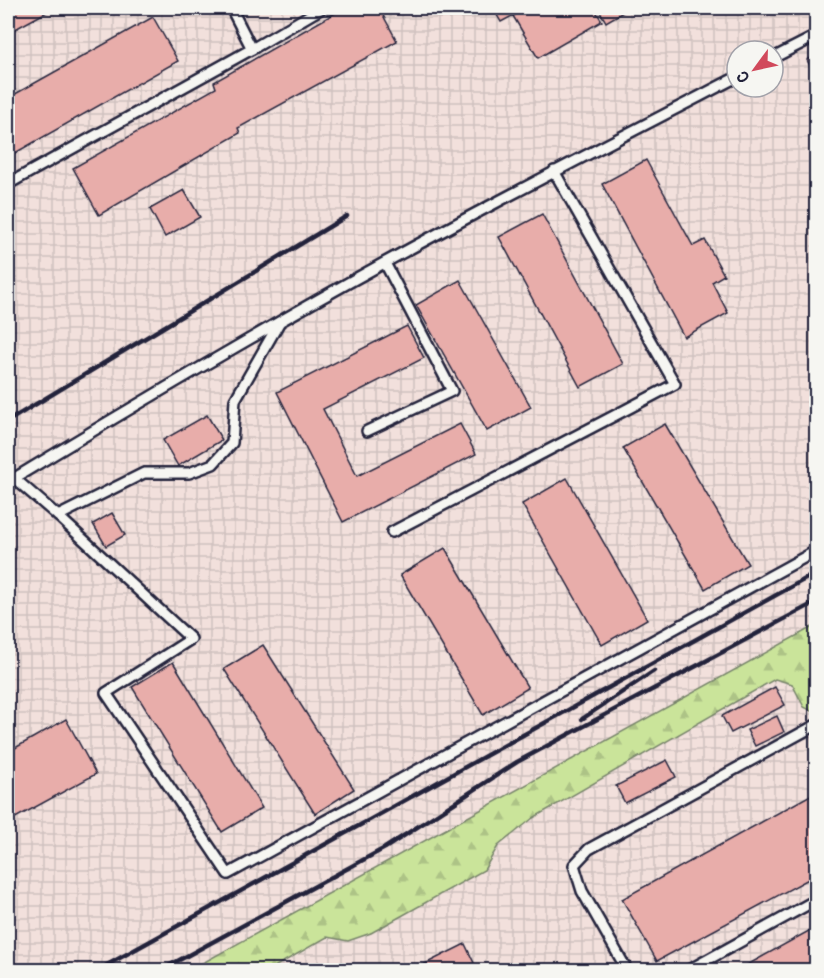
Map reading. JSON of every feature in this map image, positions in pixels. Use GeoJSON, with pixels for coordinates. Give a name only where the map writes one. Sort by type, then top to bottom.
{"type":"FeatureCollection","features":[{"type":"Feature","properties":{"kind":"lane"},"geometry":{"type":"LineString","coordinates":[[231,8],[252,49]]}},
{"type":"Feature","properties":{"kind":"lane"},"geometry":{"type":"LineString","coordinates":[[8,184],[322,8]]}},
{"type":"Feature","properties":{"kind":"lane"},"geometry":{"type":"LineString","coordinates":[[785,52],[816,36]]}},
{"type":"Feature","properties":{"kind":"lane"},"geometry":{"type":"LineString","coordinates":[[725,83],[554,171],[385,263],[279,322],[11,480],[58,516],[191,639],[106,693],[228,873],[816,551]]}},
{"type":"Feature","properties":{"kind":"lane"},"geometry":{"type":"LineString","coordinates":[[392,532],[675,384],[554,171]]}},
{"type":"Feature","properties":{"kind":"lane"},"geometry":{"type":"LineString","coordinates":[[367,431],[452,391],[385,263]]}},
{"type":"Feature","properties":{"kind":"lane"},"geometry":{"type":"LineString","coordinates":[[58,516],[144,473],[189,473],[213,464],[232,443],[235,400],[279,322]]}},
{"type":"Feature","properties":{"kind":"lane"},"geometry":{"type":"LineString","coordinates":[[627,970],[582,891],[574,865],[589,849],[816,725]]}},
{"type":"Feature","properties":{"kind":"lane"},"geometry":{"type":"LineString","coordinates":[[689,970],[816,900]]}},
{"type":"Feature","properties":{"kind":"shaded area"},"geometry":{"type":"Polygon","coordinates":[[[8,8],[816,8],[816,970],[8,970],[8,8]]]}},
{"type":"Feature","properties":{"kind":"green space"},"geometry":{"type":"Polygon","coordinates":[[[816,625],[816,711],[804,707],[792,684],[775,679],[533,818],[498,846],[484,870],[371,933],[348,941],[327,937],[269,970],[190,970],[816,625]]]}},
{"type":"Feature","properties":{"kind":"building"},"geometry":{"type":"Polygon","coordinates":[[[8,8],[54,8],[8,33],[8,8]]]}},
{"type":"Feature","properties":{"kind":"building"},"geometry":{"type":"Polygon","coordinates":[[[344,8],[379,8],[397,41],[238,128],[240,133],[99,215],[73,168],[216,88],[214,82],[344,8]]]}},
{"type":"Feature","properties":{"kind":"building"},"geometry":{"type":"Polygon","coordinates":[[[493,8],[527,8],[501,22],[493,8]]]}},
{"type":"Feature","properties":{"kind":"building"},"geometry":{"type":"Polygon","coordinates":[[[527,8],[594,8],[602,21],[538,58],[513,16],[527,8]]]}},
{"type":"Feature","properties":{"kind":"building"},"geometry":{"type":"Polygon","coordinates":[[[598,8],[630,8],[606,22],[598,8]]]}},
{"type":"Feature","properties":{"kind":"building"},"geometry":{"type":"Polygon","coordinates":[[[153,17],[178,61],[8,157],[8,98],[153,17]]]}},
{"type":"Feature","properties":{"kind":"building"},"geometry":{"type":"Polygon","coordinates":[[[816,55],[816,77],[807,60],[816,55]]]}},
{"type":"Feature","properties":{"kind":"building"},"geometry":{"type":"Polygon","coordinates":[[[646,160],[693,246],[705,240],[724,275],[712,282],[728,313],[684,337],[602,184],[646,160]]]}},
{"type":"Feature","properties":{"kind":"building"},"geometry":{"type":"Polygon","coordinates":[[[184,190],[200,217],[165,237],[150,209],[184,190]]]}},
{"type":"Feature","properties":{"kind":"building"},"geometry":{"type":"Polygon","coordinates":[[[542,214],[623,364],[580,387],[499,237],[542,214]]]}},
{"type":"Feature","properties":{"kind":"building"},"geometry":{"type":"Polygon","coordinates":[[[460,280],[531,407],[487,431],[416,305],[460,280]]]}},
{"type":"Feature","properties":{"kind":"building"},"geometry":{"type":"Polygon","coordinates":[[[407,326],[424,358],[323,409],[357,476],[460,424],[476,454],[343,522],[277,392],[407,326]]]}},
{"type":"Feature","properties":{"kind":"building"},"geometry":{"type":"Polygon","coordinates":[[[207,415],[222,440],[178,466],[163,440],[207,415]]]}},
{"type":"Feature","properties":{"kind":"building"},"geometry":{"type":"Polygon","coordinates":[[[665,424],[748,564],[705,589],[623,448],[665,424]]]}},
{"type":"Feature","properties":{"kind":"building"},"geometry":{"type":"Polygon","coordinates":[[[567,478],[647,619],[602,645],[522,504],[567,478]]]}},
{"type":"Feature","properties":{"kind":"building"},"geometry":{"type":"Polygon","coordinates":[[[112,513],[125,535],[106,546],[93,524],[112,513]]]}},
{"type":"Feature","properties":{"kind":"building"},"geometry":{"type":"Polygon","coordinates":[[[445,548],[528,688],[483,715],[400,575],[445,548]]]}},
{"type":"Feature","properties":{"kind":"building"},"geometry":{"type":"Polygon","coordinates":[[[263,645],[354,789],[315,814],[224,669],[263,645]]]}},
{"type":"Feature","properties":{"kind":"building"},"geometry":{"type":"Polygon","coordinates":[[[173,662],[262,808],[222,832],[132,687],[173,662]]]}},
{"type":"Feature","properties":{"kind":"building"},"geometry":{"type":"Polygon","coordinates":[[[775,687],[785,705],[731,733],[722,716],[775,687]]]}},
{"type":"Feature","properties":{"kind":"building"},"geometry":{"type":"Polygon","coordinates":[[[777,716],[784,732],[755,746],[747,730],[777,716]]]}},
{"type":"Feature","properties":{"kind":"building"},"geometry":{"type":"Polygon","coordinates":[[[66,719],[96,774],[8,822],[8,752],[66,719]]]}},
{"type":"Feature","properties":{"kind":"building"},"geometry":{"type":"Polygon","coordinates":[[[667,760],[676,777],[625,803],[616,786],[667,760]]]}},
{"type":"Feature","properties":{"kind":"building"},"geometry":{"type":"Polygon","coordinates":[[[816,792],[816,875],[657,961],[622,899],[816,792]]]}},
{"type":"Feature","properties":{"kind":"building"},"geometry":{"type":"Polygon","coordinates":[[[816,927],[816,970],[738,970],[816,927]]]}},
{"type":"Feature","properties":{"kind":"building"},"geometry":{"type":"Polygon","coordinates":[[[465,944],[474,963],[459,970],[413,970],[465,944]]]}},
{"type":"Feature","properties":{"kind":"railway"},"geometry":{"type":"LineString","coordinates":[[8,421],[347,216]]}},
{"type":"Feature","properties":{"kind":"railway"},"geometry":{"type":"LineString","coordinates":[[98,970],[816,573]]}},
{"type":"Feature","properties":{"kind":"railway"},"geometry":{"type":"LineString","coordinates":[[161,970],[385,848],[517,762],[816,602]]}},
{"type":"Feature","properties":{"kind":"railway"},"geometry":{"type":"LineString","coordinates":[[582,719],[654,671]]}}]}
